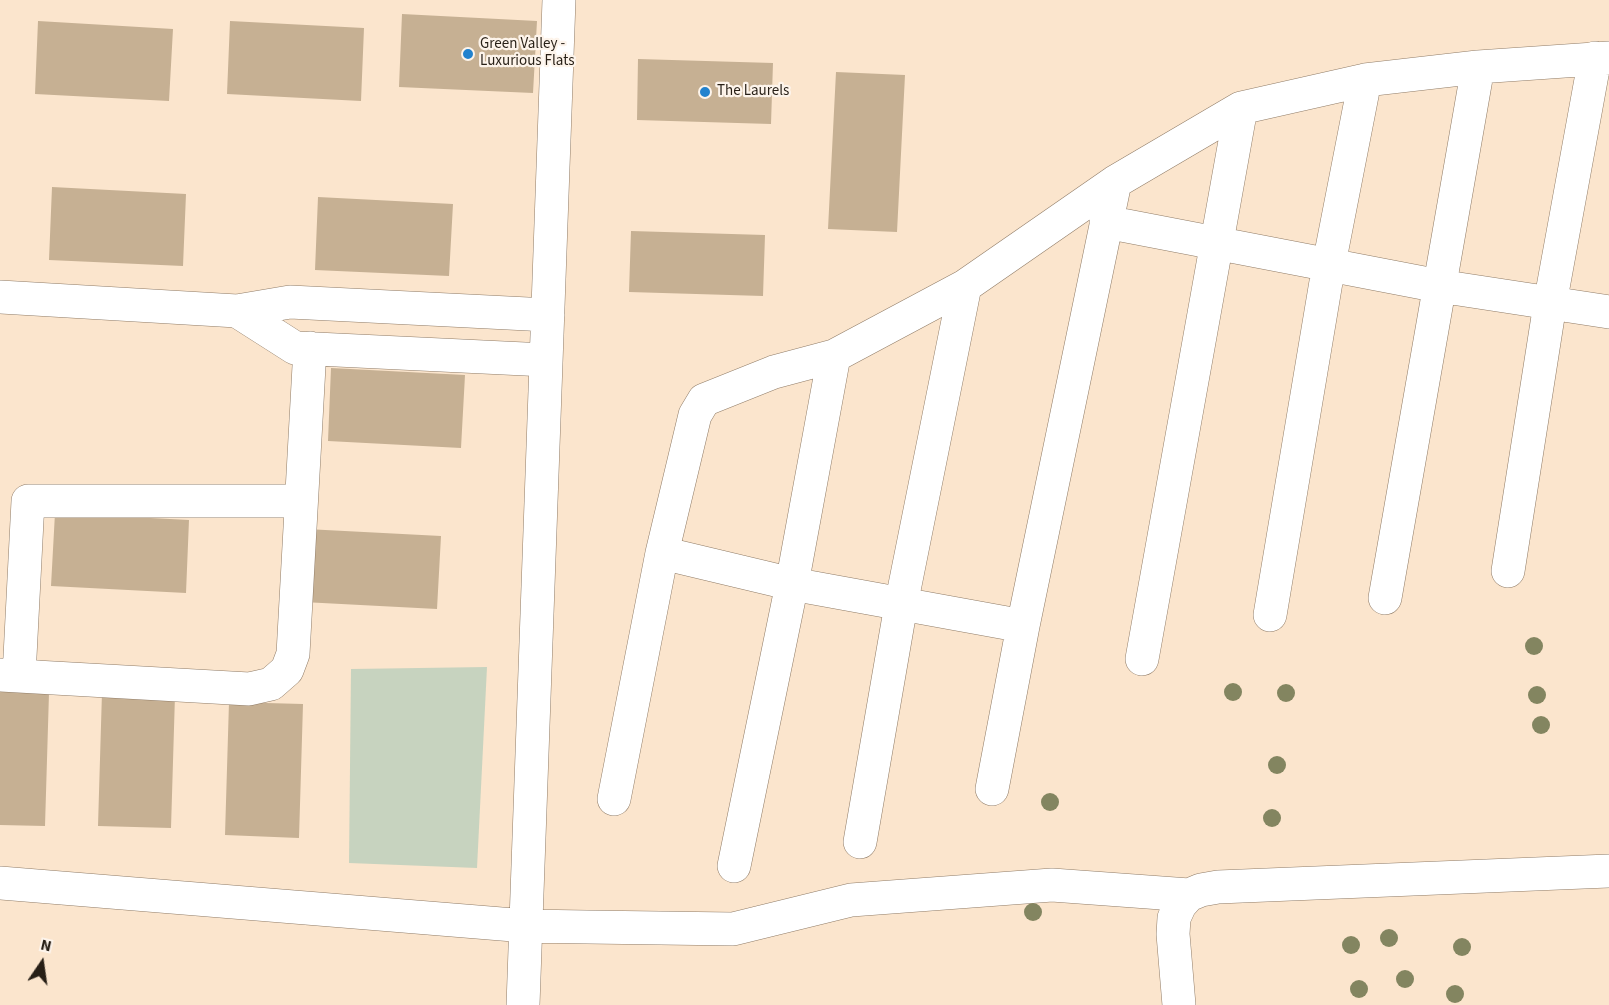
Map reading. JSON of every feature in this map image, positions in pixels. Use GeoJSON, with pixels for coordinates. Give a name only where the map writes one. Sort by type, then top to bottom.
{"type":"FeatureCollection","features":[{"type":"Feature","properties":{"kind":"street"},"geometry":{"type":"LineString","coordinates":[[523,1005],[560,0]]}},
{"type":"Feature","properties":{"kind":"street"},"geometry":{"type":"LineString","coordinates":[[614,799],[662,553],[695,415],[704,400],[774,372],[834,356],[965,286],[1115,182],[1241,108],[1365,80],[1478,67],[1602,58],[1550,304],[1508,572]]}},
{"type":"Feature","properties":{"kind":"street"},"geometry":{"type":"LineString","coordinates":[[1385,598],[1478,67]]}},
{"type":"Feature","properties":{"kind":"street"},"geometry":{"type":"LineString","coordinates":[[1270,615],[1329,264],[1365,80]]}},
{"type":"Feature","properties":{"kind":"street"},"geometry":{"type":"LineString","coordinates":[[1142,659],[1241,108]]}},
{"type":"Feature","properties":{"kind":"street"},"geometry":{"type":"LineString","coordinates":[[992,789],[1023,626],[1115,182]]}},
{"type":"Feature","properties":{"kind":"street"},"geometry":{"type":"LineString","coordinates":[[1106,222],[1439,286],[1609,312]]}},
{"type":"Feature","properties":{"kind":"street"},"geometry":{"type":"LineString","coordinates":[[860,842],[900,605],[965,286]]}},
{"type":"Feature","properties":{"kind":"street"},"geometry":{"type":"LineString","coordinates":[[0,297],[237,311],[290,302],[548,315]]}},
{"type":"Feature","properties":{"kind":"street"},"geometry":{"type":"LineString","coordinates":[[237,311],[295,348],[546,360]]}},
{"type":"Feature","properties":{"kind":"street"},"geometry":{"type":"LineString","coordinates":[[301,501],[28,501],[9,675],[249,689],[271,684],[287,670],[293,654],[310,348]]}},
{"type":"Feature","properties":{"kind":"street"},"geometry":{"type":"LineString","coordinates":[[734,866],[792,585],[834,356]]}},
{"type":"Feature","properties":{"kind":"street"},"geometry":{"type":"LineString","coordinates":[[662,553],[792,585],[1023,626]]}},
{"type":"Feature","properties":{"kind":"street"},"geometry":{"type":"LineString","coordinates":[[1179,1005],[1174,918],[1180,905],[1189,895],[1201,890],[1218,886],[1609,871]]}},
{"type":"Feature","properties":{"kind":"street"},"geometry":{"type":"LineString","coordinates":[[0,883],[526,926],[733,929],[851,900],[1053,885],[1189,895]]}},
{"type":"Feature","properties":{"kind":"green space"},"geometry":{"type":"Polygon","coordinates":[[[487,667],[477,868],[349,863],[351,669],[487,667]]]}},
{"type":"Feature","properties":{"kind":"building","name":"Green Valley - Luxurious Flats"},"geometry":{"type":"Polygon","coordinates":[[[402,14],[537,21],[533,93],[399,87],[402,14]]]}},
{"type":"Feature","properties":{"kind":"building"},"geometry":{"type":"Polygon","coordinates":[[[38,21],[173,29],[169,101],[35,94],[38,21]]]}},
{"type":"Feature","properties":{"kind":"building"},"geometry":{"type":"Polygon","coordinates":[[[230,21],[364,28],[361,101],[227,94],[230,21]]]}},
{"type":"Feature","properties":{"kind":"building","name":"The Laurels"},"geometry":{"type":"Polygon","coordinates":[[[638,59],[773,63],[771,124],[637,120],[638,59]]]}},
{"type":"Feature","properties":{"kind":"building"},"geometry":{"type":"Polygon","coordinates":[[[836,72],[905,75],[897,232],[828,229],[836,72]]]}},
{"type":"Feature","properties":{"kind":"building"},"geometry":{"type":"Polygon","coordinates":[[[52,187],[186,194],[183,266],[49,260],[52,187]]]}},
{"type":"Feature","properties":{"kind":"building"},"geometry":{"type":"Polygon","coordinates":[[[318,197],[453,204],[449,276],[315,270],[318,197]]]}},
{"type":"Feature","properties":{"kind":"building"},"geometry":{"type":"Polygon","coordinates":[[[631,231],[765,235],[763,296],[629,292],[631,231]]]}},
{"type":"Feature","properties":{"kind":"building"},"geometry":{"type":"Polygon","coordinates":[[[331,368],[465,375],[461,448],[328,441],[331,368]]]}},
{"type":"Feature","properties":{"kind":"building"},"geometry":{"type":"Polygon","coordinates":[[[55,513],[189,520],[186,593],[51,586],[55,513]]]}},
{"type":"Feature","properties":{"kind":"building"},"geometry":{"type":"Polygon","coordinates":[[[306,529],[441,536],[437,609],[303,602],[306,529]]]}},
{"type":"Feature","properties":{"kind":"building"},"geometry":{"type":"Polygon","coordinates":[[[0,691],[49,693],[45,826],[0,825],[0,691]]]}},
{"type":"Feature","properties":{"kind":"building"},"geometry":{"type":"Polygon","coordinates":[[[102,692],[175,695],[171,828],[98,826],[102,692]]]}},
{"type":"Feature","properties":{"kind":"building"},"geometry":{"type":"Polygon","coordinates":[[[229,702],[303,704],[299,838],[225,835],[229,702]]]}},
{"type":"Feature","properties":{"kind":"place","name":"Green Valley - Luxurious Flats"},"geometry":{"type":"Point","coordinates":[468,54]}},
{"type":"Feature","properties":{"kind":"place","name":"The Laurels"},"geometry":{"type":"Point","coordinates":[705,92]}}]}
